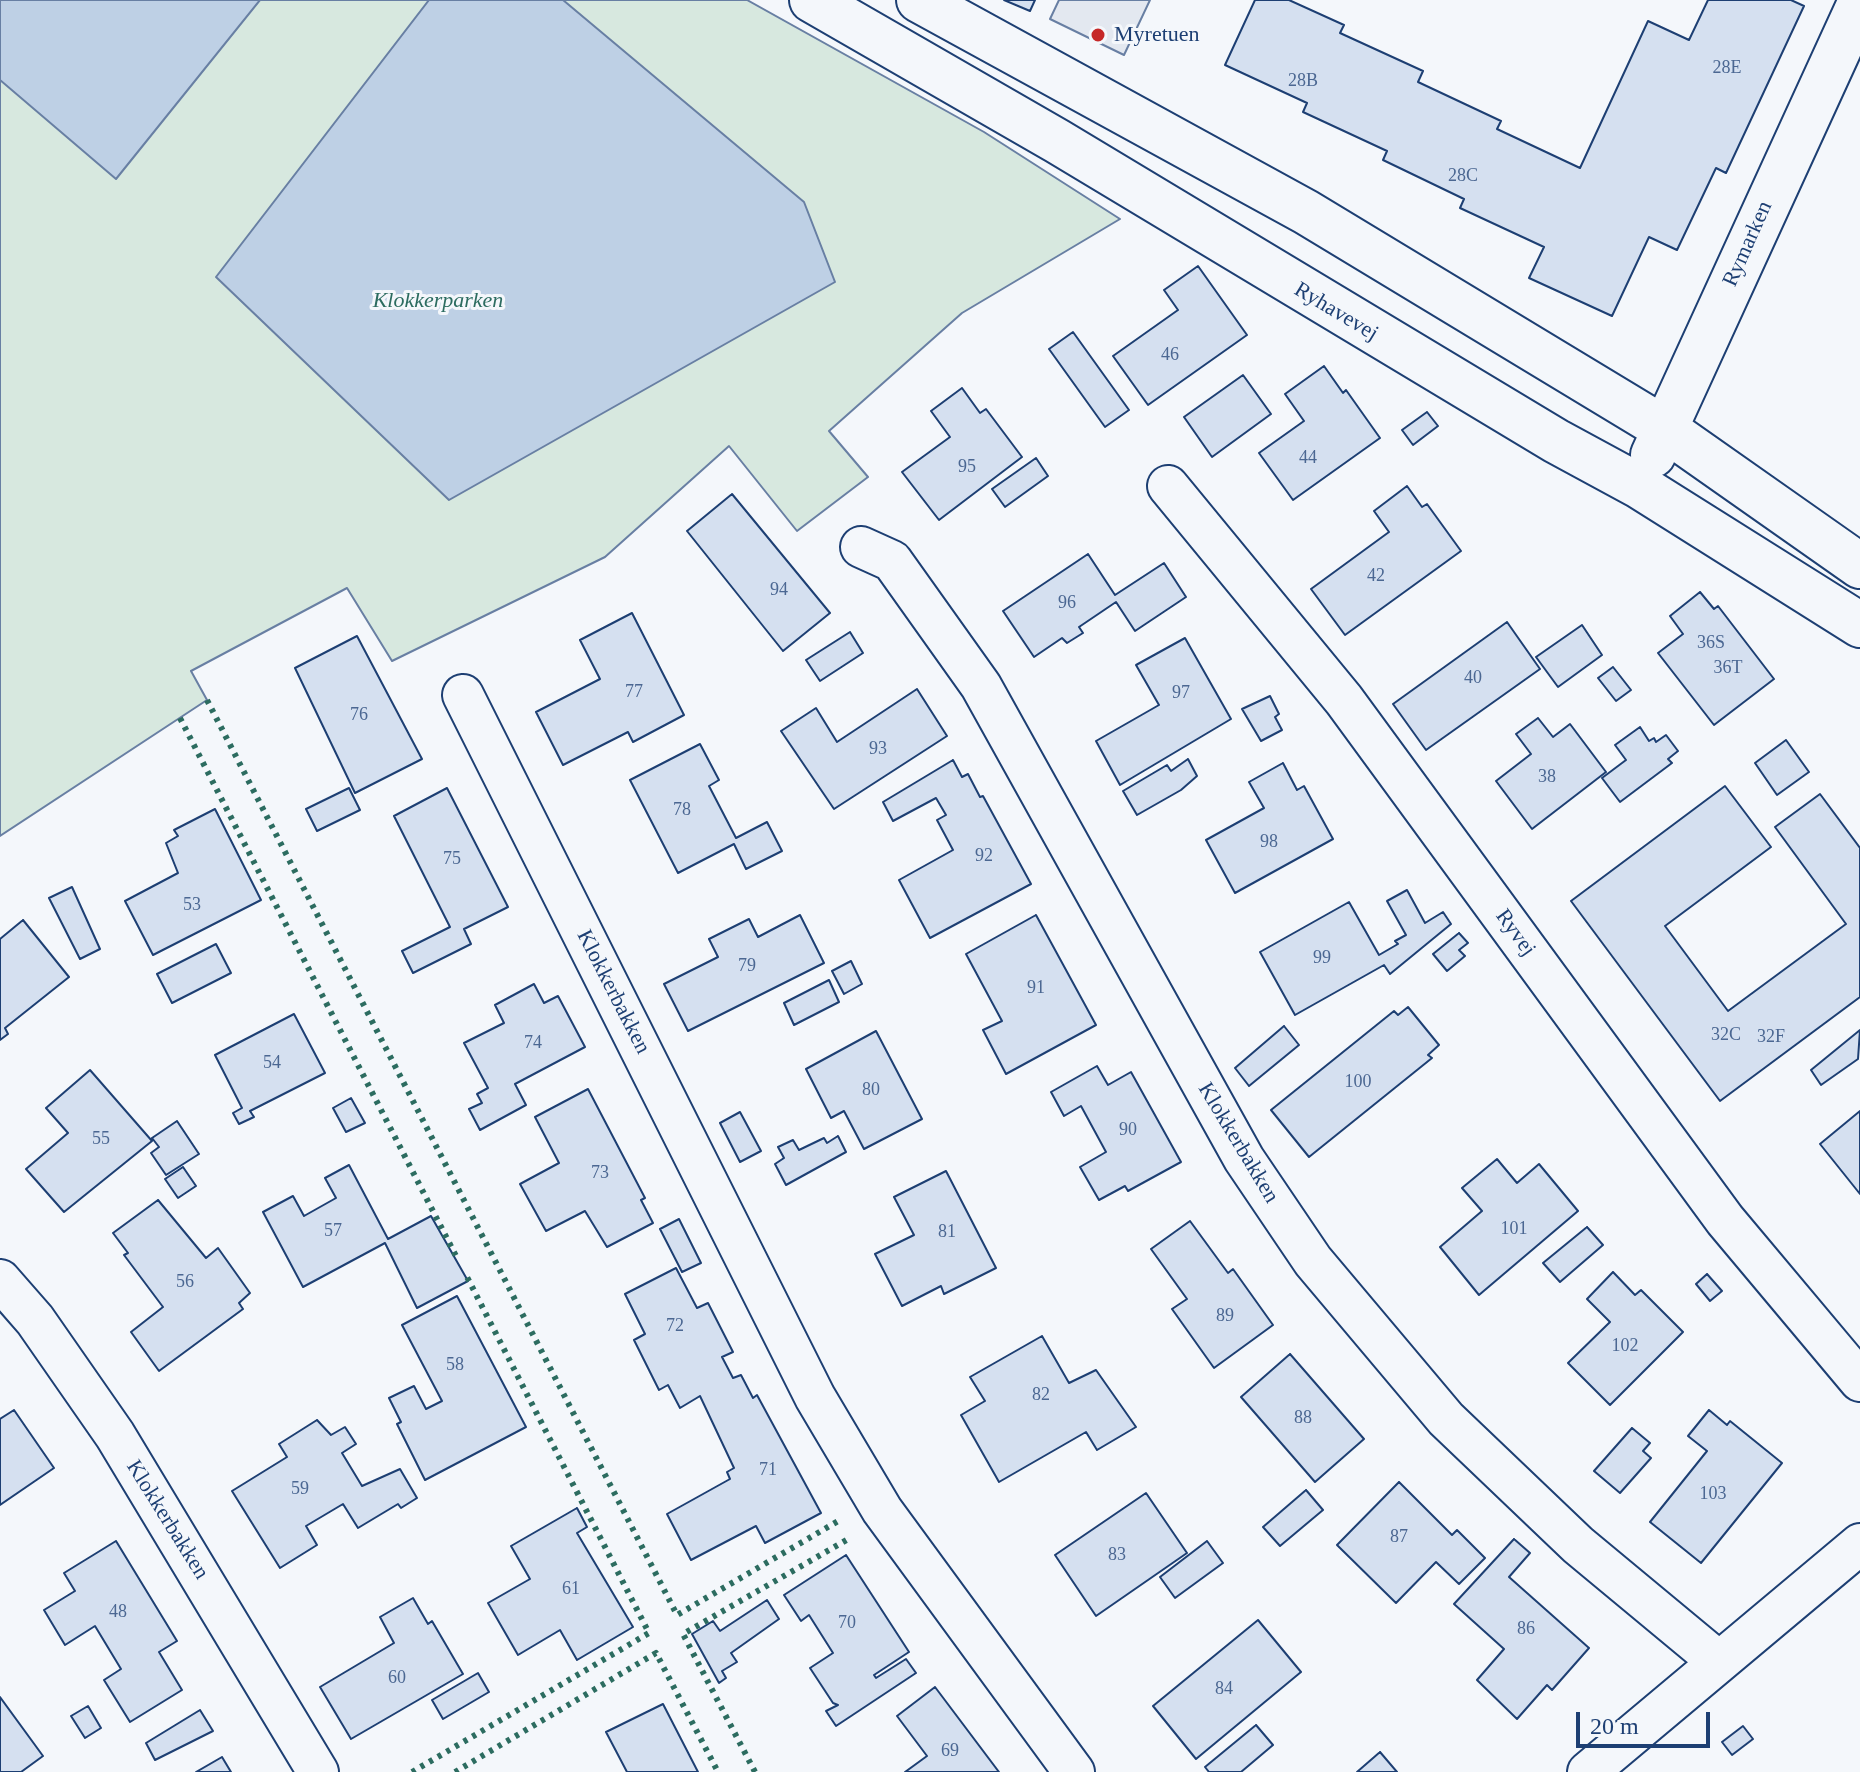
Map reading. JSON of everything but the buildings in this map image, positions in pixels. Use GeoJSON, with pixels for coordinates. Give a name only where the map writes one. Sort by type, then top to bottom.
{"type":"FeatureCollection","features":[{"type":"Feature","properties":{"kind":"street","name":"Ryhavevej"},"geometry":{"type":"LineString","coordinates":[[812,0],[1057,141],[1542,433],[1639,486],[1860,625]]}},
{"type":"Feature","properties":{"kind":"street"},"geometry":{"type":"LineString","coordinates":[[919,0],[1306,212],[1665,429],[1860,566]]}},
{"type":"Feature","properties":{"kind":"street","name":"Rymarken"},"geometry":{"type":"LineString","coordinates":[[1639,486],[1860,3]]}},
{"type":"Feature","properties":{"kind":"street","name":"Ryvej"},"geometry":{"type":"LineString","coordinates":[[1168,486],[1344,700],[1725,1220],[1860,1381]]}},
{"type":"Feature","properties":{"kind":"street","name":"Klokkerbakken"},"geometry":{"type":"LineString","coordinates":[[861,547],[892,561],[981,686],[1244,1159],[1313,1261],[1446,1419],[1578,1545],[1719,1662]]}},
{"type":"Feature","properties":{"kind":"street","name":"Klokkerbakken"},"geometry":{"type":"LineString","coordinates":[[463,695],[815,1397],[882,1510],[1074,1772]]}},
{"type":"Feature","properties":{"kind":"street","name":"Klokkerbakken"},"geometry":{"type":"LineString","coordinates":[[0,1280],[35,1320],[115,1435],[318,1772]]}},
{"type":"Feature","properties":{"kind":"street"},"geometry":{"type":"LineString","coordinates":[[1588,1772],[1860,1544]]}},
{"type":"Feature","properties":{"kind":"green space","name":"Klokkerparken"},"geometry":{"type":"Polygon","coordinates":[[[0,0],[747,0],[984,132],[1120,219],[962,313],[829,431],[868,477],[797,531],[729,446],[605,557],[392,661],[347,588],[191,671],[207,700],[0,836],[0,0]]]}},
{"type":"Feature","properties":{"kind":"shaded area"},"geometry":{"type":"Polygon","coordinates":[[[1059,0],[1150,0],[1124,55],[1050,19],[1059,0]]]}},
{"type":"Feature","properties":{"kind":"water"},"geometry":{"type":"Polygon","coordinates":[[[0,0],[260,0],[116,179],[0,80],[0,0]]]}},
{"type":"Feature","properties":{"kind":"water"},"geometry":{"type":"Polygon","coordinates":[[[429,0],[563,0],[804,202],[835,282],[449,500],[216,277],[429,0]]]}},
{"type":"Feature","properties":{"kind":"hedge"},"geometry":{"type":"LineString","coordinates":[[207,700],[677,1615],[840,1520]]}},
{"type":"Feature","properties":{"kind":"hedge"},"geometry":{"type":"LineString","coordinates":[[180,718],[457,1258]]}},
{"type":"Feature","properties":{"kind":"hedge"},"geometry":{"type":"LineString","coordinates":[[412,1772],[649,1633],[466,1275]]}},
{"type":"Feature","properties":{"kind":"hedge"},"geometry":{"type":"LineString","coordinates":[[755,1772],[683,1634],[850,1538]]}},
{"type":"Feature","properties":{"kind":"hedge"},"geometry":{"type":"LineString","coordinates":[[455,1772],[656,1653],[718,1772]]}},
{"type":"Feature","properties":{"kind":"place","name":"Myretuen"},"geometry":{"type":"Point","coordinates":[1098,35]}}]}
